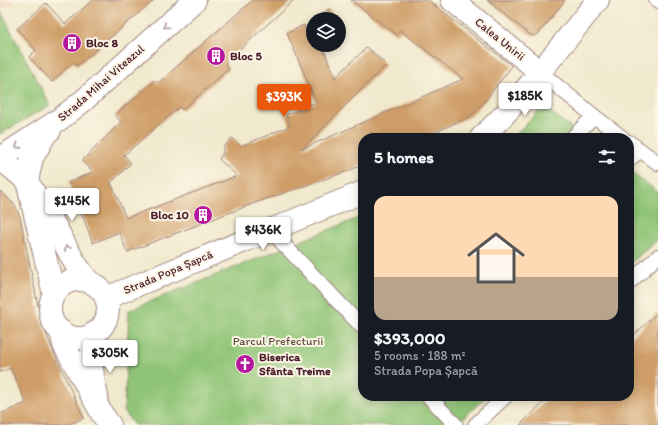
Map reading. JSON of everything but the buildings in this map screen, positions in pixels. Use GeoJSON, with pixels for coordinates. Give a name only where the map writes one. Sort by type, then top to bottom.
{"type":"FeatureCollection","features":[{"type":"Feature","properties":{"kind":"street","name":"Strada Mihai Viteazul"},"geometry":{"type":"LineString","coordinates":[[0,158],[60,119],[83,101],[195,0]]}},
{"type":"Feature","properties":{"kind":"street","name":"Calea Unirii"},"geometry":{"type":"LineString","coordinates":[[452,0],[616,133]]}},
{"type":"Feature","properties":{"kind":"street"},"geometry":{"type":"LineString","coordinates":[[486,133],[506,113],[598,0]]}},
{"type":"Feature","properties":{"kind":"street"},"geometry":{"type":"LineString","coordinates":[[577,133],[594,116]]}},
{"type":"Feature","properties":{"kind":"street"},"geometry":{"type":"LineString","coordinates":[[54,294],[27,181],[32,158],[36,149],[45,135],[60,119]]}},
{"type":"Feature","properties":{"kind":"street"},"geometry":{"type":"LineString","coordinates":[[634,146],[658,164]]}},
{"type":"Feature","properties":{"kind":"street"},"geometry":{"type":"LineString","coordinates":[[0,158],[27,181],[55,226],[75,263],[88,281]]}},
{"type":"Feature","properties":{"kind":"street","name":"Strada Popa Șapcă"},"geometry":{"type":"LineString","coordinates":[[106,298],[358,194]]}},
{"type":"Feature","properties":{"kind":"street"},"geometry":{"type":"LineString","coordinates":[[270,230],[358,323]]}},
{"type":"Feature","properties":{"kind":"street"},"geometry":{"type":"LineString","coordinates":[[634,278],[658,256]]}},
{"type":"Feature","properties":{"kind":"street"},"geometry":{"type":"LineString","coordinates":[[78,280],[88,281],[96,285],[106,298],[108,308],[107,318],[102,327],[86,337],[78,338],[69,336],[61,331],[53,321],[50,307],[54,294],[69,282],[78,280]]}},
{"type":"Feature","properties":{"kind":"street"},"geometry":{"type":"LineString","coordinates":[[61,331],[64,345],[106,420]]}},
{"type":"Feature","properties":{"kind":"street"},"geometry":{"type":"LineString","coordinates":[[94,333],[92,345],[93,382],[106,420]]}},
{"type":"Feature","properties":{"kind":"street"},"geometry":{"type":"LineString","coordinates":[[433,401],[456,425]]}},
{"type":"Feature","properties":{"kind":"street"},"geometry":{"type":"LineString","coordinates":[[475,425],[501,401]]}},
{"type":"Feature","properties":{"kind":"shaded area"},"geometry":{"type":"Polygon","coordinates":[[[0,0],[12,0],[13,3],[0,10],[0,0]]]}},
{"type":"Feature","properties":{"kind":"green space"},"geometry":{"type":"Polygon","coordinates":[[[0,10],[50,105],[0,134],[0,10]]]}},
{"type":"Feature","properties":{"kind":"green space"},"geometry":{"type":"Polygon","coordinates":[[[543,106],[578,133],[518,133],[543,106]]]}},
{"type":"Feature","properties":{"kind":"green space"},"geometry":{"type":"Polygon","coordinates":[[[634,175],[658,192],[658,239],[634,261],[634,175]]]}},
{"type":"Feature","properties":{"kind":"green space","name":"Parcul Prefecturii"},"geometry":{"type":"Polygon","coordinates":[[[358,218],[358,401],[481,401],[455,425],[134,425],[124,411],[129,310],[358,218]]]}},
{"type":"Feature","properties":{"kind":"place","name":"Bloc 8"},"geometry":{"type":"Point","coordinates":[72,43]}},
{"type":"Feature","properties":{"kind":"place","name":"Bloc 5"},"geometry":{"type":"Point","coordinates":[216,56]}},
{"type":"Feature","properties":{"kind":"place","name":"Bloc 10"},"geometry":{"type":"Point","coordinates":[203,215]}},
{"type":"Feature","properties":{"kind":"place","name":"Biserica Sfânta Treime"},"geometry":{"type":"Point","coordinates":[245,364]}}]}
